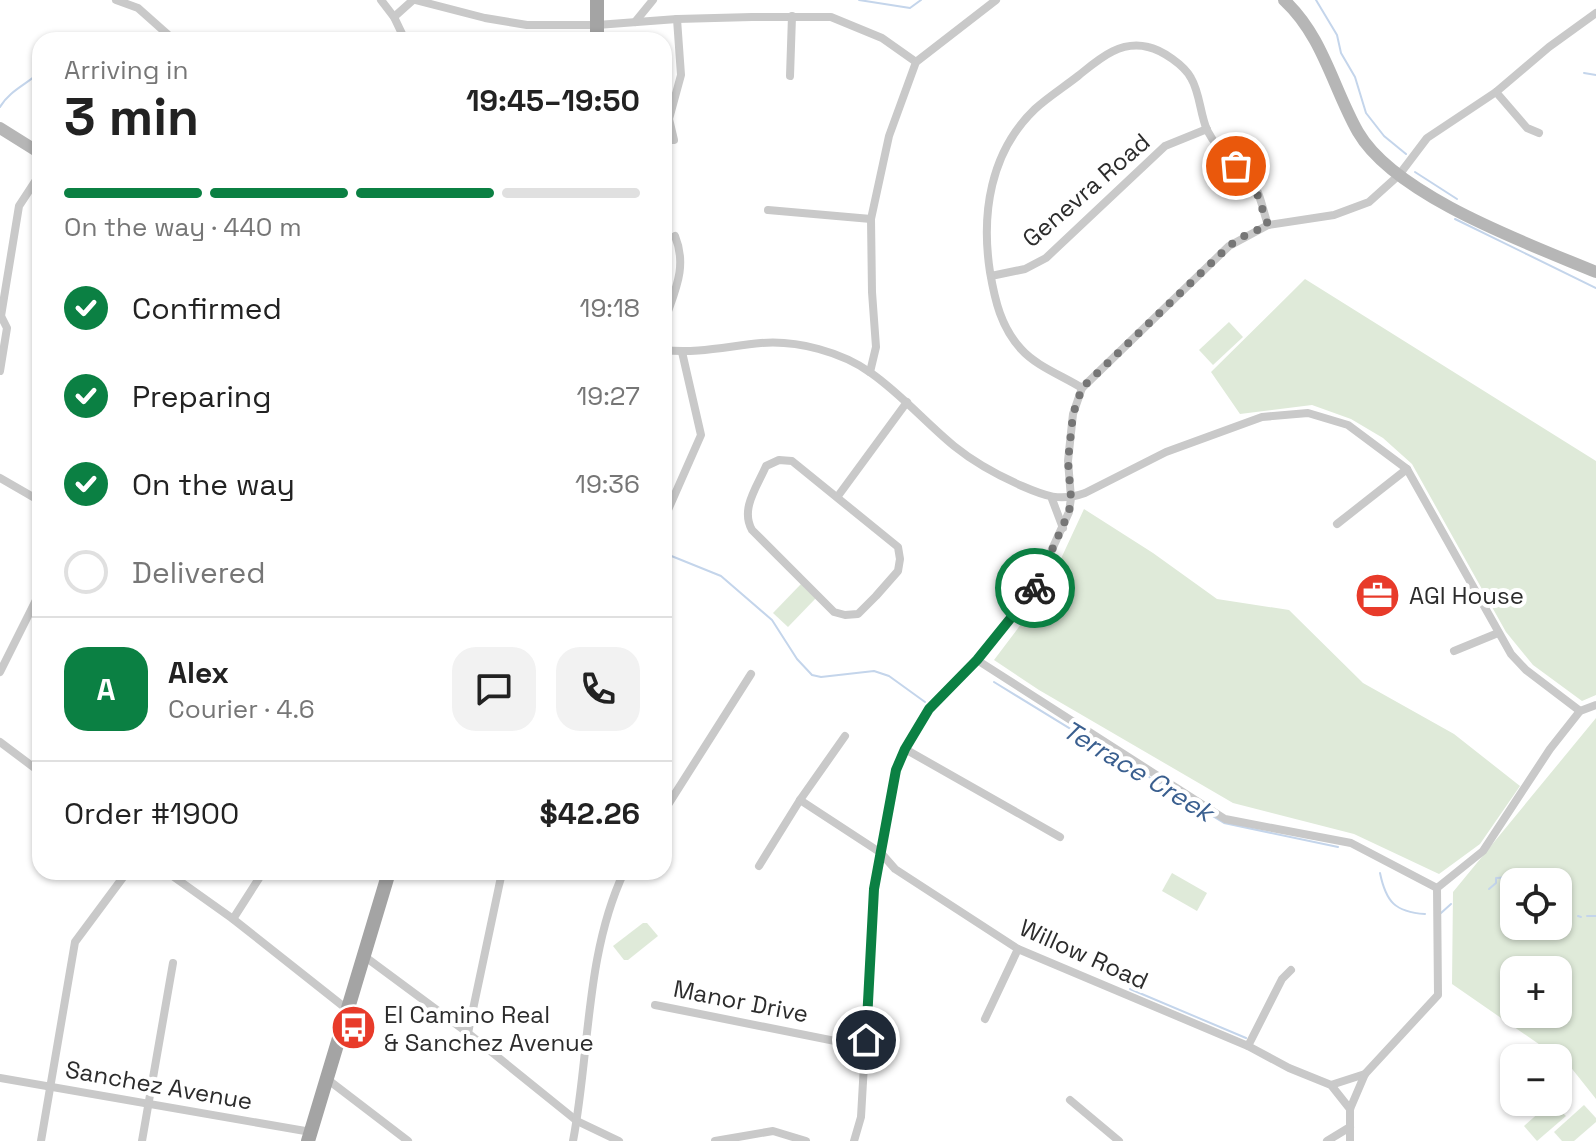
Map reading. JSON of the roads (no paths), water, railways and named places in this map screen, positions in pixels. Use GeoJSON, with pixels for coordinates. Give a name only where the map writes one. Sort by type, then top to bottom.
{"type":"FeatureCollection","features":[{"type":"Feature","properties":{"kind":"main road"},"geometry":{"type":"LineString","coordinates":[[597,0],[597,32]]}},
{"type":"Feature","properties":{"kind":"main road"},"geometry":{"type":"LineString","coordinates":[[310,1136],[387,880]]}},
{"type":"Feature","properties":{"kind":"street"},"geometry":{"type":"LineString","coordinates":[[116,0],[138,4],[166,32]]}},
{"type":"Feature","properties":{"kind":"street"},"geometry":{"type":"LineString","coordinates":[[381,0],[401,32]]}},
{"type":"Feature","properties":{"kind":"street"},"geometry":{"type":"LineString","coordinates":[[394,17],[414,0],[485,18],[588,32]]}},
{"type":"Feature","properties":{"kind":"street"},"geometry":{"type":"LineString","coordinates":[[635,22],[653,0]]}},
{"type":"Feature","properties":{"kind":"street"},"geometry":{"type":"LineString","coordinates":[[870,372],[876,347],[871,219],[889,136],[916,62],[996,0]]}},
{"type":"Feature","properties":{"kind":"street"},"geometry":{"type":"LineString","coordinates":[[1289,1],[1324,54],[1358,132],[1372,151],[1399,175],[1461,212],[1596,272]]}},
{"type":"Feature","properties":{"kind":"street"},"geometry":{"type":"LineString","coordinates":[[854,1141],[861,1117],[874,889],[896,770],[929,709],[977,660],[1034,589],[1063,528],[1071,498],[1069,445],[1073,414],[1082,388],[1229,246],[1268,225],[1346,212],[1381,193],[1427,138],[1496,92],[1549,47],[1596,13]]}},
{"type":"Feature","properties":{"kind":"street"},"geometry":{"type":"LineString","coordinates":[[790,76],[792,16]]}},
{"type":"Feature","properties":{"kind":"street"},"geometry":{"type":"LineString","coordinates":[[600,32],[635,22],[677,19],[831,17],[882,38],[916,62]]}},
{"type":"Feature","properties":{"kind":"street"},"geometry":{"type":"LineString","coordinates":[[672,108],[681,75],[677,19]]}},
{"type":"Feature","properties":{"kind":"street"},"geometry":{"type":"LineString","coordinates":[[1082,388],[1023,352],[1007,333],[998,311],[991,276],[986,241],[987,203],[998,166],[1014,136],[1034,110],[1107,53],[1127,46],[1148,47],[1169,57],[1191,77],[1207,129],[1219,151],[1253,182],[1268,225]]}},
{"type":"Feature","properties":{"kind":"street"},"geometry":{"type":"LineString","coordinates":[[1496,92],[1527,128],[1539,133]]}},
{"type":"Feature","properties":{"kind":"street"},"geometry":{"type":"LineString","coordinates":[[0,128],[32,148]]}},
{"type":"Feature","properties":{"kind":"street","name":"Genevra Road"},"geometry":{"type":"LineString","coordinates":[[991,276],[1025,269],[1046,258],[1165,146],[1207,129]]}},
{"type":"Feature","properties":{"kind":"street"},"geometry":{"type":"LineString","coordinates":[[672,132],[674,140]]}},
{"type":"Feature","properties":{"kind":"street"},"geometry":{"type":"LineString","coordinates":[[0,371],[7,328],[0,316],[19,206],[32,186]]}},
{"type":"Feature","properties":{"kind":"street"},"geometry":{"type":"LineString","coordinates":[[768,210],[871,219]]}},
{"type":"Feature","properties":{"kind":"street"},"geometry":{"type":"LineString","coordinates":[[672,298],[682,267],[681,250],[675,236]]}},
{"type":"Feature","properties":{"kind":"street"},"geometry":{"type":"LineString","coordinates":[[672,351],[786,343],[837,356],[870,372],[954,446],[991,472],[1052,499],[1071,498],[1210,433],[1262,417],[1308,413],[1348,425],[1407,469],[1511,654],[1526,670],[1580,711]]}},
{"type":"Feature","properties":{"kind":"street"},"geometry":{"type":"LineString","coordinates":[[672,501],[701,435],[682,352]]}},
{"type":"Feature","properties":{"kind":"street"},"geometry":{"type":"LineString","coordinates":[[838,496],[907,402]]}},
{"type":"Feature","properties":{"kind":"street"},"geometry":{"type":"LineString","coordinates":[[779,460],[792,461],[838,496],[898,547],[898,571],[858,614],[834,612],[746,521],[746,510],[766,466],[779,460]]}},
{"type":"Feature","properties":{"kind":"street"},"geometry":{"type":"LineString","coordinates":[[1337,524],[1407,469]]}},
{"type":"Feature","properties":{"kind":"street"},"geometry":{"type":"LineString","coordinates":[[0,478],[32,496]]}},
{"type":"Feature","properties":{"kind":"street"},"geometry":{"type":"LineString","coordinates":[[1052,499],[1063,528]]}},
{"type":"Feature","properties":{"kind":"street"},"geometry":{"type":"LineString","coordinates":[[0,672],[32,608]]}},
{"type":"Feature","properties":{"kind":"street"},"geometry":{"type":"LineString","coordinates":[[1454,651],[1498,633]]}},
{"type":"Feature","properties":{"kind":"street"},"geometry":{"type":"LineString","coordinates":[[977,660],[1225,819],[1351,843],[1437,888]]}},
{"type":"Feature","properties":{"kind":"street"},"geometry":{"type":"LineString","coordinates":[[672,798],[751,674]]}},
{"type":"Feature","properties":{"kind":"street"},"geometry":{"type":"LineString","coordinates":[[1437,888],[1483,851],[1550,749],[1580,711],[1596,705]]}},
{"type":"Feature","properties":{"kind":"street"},"geometry":{"type":"LineString","coordinates":[[759,866],[845,736]]}},
{"type":"Feature","properties":{"kind":"street"},"geometry":{"type":"LineString","coordinates":[[0,742],[32,766]]}},
{"type":"Feature","properties":{"kind":"street"},"geometry":{"type":"LineString","coordinates":[[905,749],[1060,837]]}},
{"type":"Feature","properties":{"kind":"street","name":"Willow Road"},"geometry":{"type":"LineString","coordinates":[[800,800],[881,853],[895,869],[1018,949],[1248,1046],[1289,1068],[1331,1085],[1350,1109]]}},
{"type":"Feature","properties":{"kind":"street"},"geometry":{"type":"LineString","coordinates":[[41,1141],[75,942],[121,880]]}},
{"type":"Feature","properties":{"kind":"street"},"geometry":{"type":"LineString","coordinates":[[178,880],[348,1010]]}},
{"type":"Feature","properties":{"kind":"street"},"geometry":{"type":"LineString","coordinates":[[233,919],[258,880]]}},
{"type":"Feature","properties":{"kind":"street"},"geometry":{"type":"LineString","coordinates":[[468,1033],[500,880]]}},
{"type":"Feature","properties":{"kind":"street"},"geometry":{"type":"LineString","coordinates":[[573,1141],[607,910],[620,880]]}},
{"type":"Feature","properties":{"kind":"street"},"geometry":{"type":"LineString","coordinates":[[1350,1141],[1350,1109],[1365,1074],[1438,995],[1437,888]]}},
{"type":"Feature","properties":{"kind":"street"},"geometry":{"type":"LineString","coordinates":[[985,1019],[1018,949]]}},
{"type":"Feature","properties":{"kind":"street"},"geometry":{"type":"LineString","coordinates":[[364,956],[468,1033],[577,1121],[619,1141]]}},
{"type":"Feature","properties":{"kind":"street"},"geometry":{"type":"LineString","coordinates":[[142,1141],[173,963]]}},
{"type":"Feature","properties":{"kind":"street"},"geometry":{"type":"LineString","coordinates":[[1248,1046],[1282,979],[1291,970]]}},
{"type":"Feature","properties":{"kind":"street","name":"Manor Drive"},"geometry":{"type":"LineString","coordinates":[[655,1005],[865,1047]]}},
{"type":"Feature","properties":{"kind":"street"},"geometry":{"type":"LineString","coordinates":[[1331,1085],[1365,1074]]}},
{"type":"Feature","properties":{"kind":"street","name":"Sanchez Avenue"},"geometry":{"type":"LineString","coordinates":[[0,1078],[310,1136]]}},
{"type":"Feature","properties":{"kind":"street"},"geometry":{"type":"LineString","coordinates":[[327,1079],[408,1141]]}},
{"type":"Feature","properties":{"kind":"street"},"geometry":{"type":"LineString","coordinates":[[1070,1100],[1119,1141]]}},
{"type":"Feature","properties":{"kind":"street"},"geometry":{"type":"LineString","coordinates":[[1327,1141],[1350,1127]]}},
{"type":"Feature","properties":{"kind":"street"},"geometry":{"type":"LineString","coordinates":[[715,1141],[773,1131],[806,1141]]}},
{"type":"Feature","properties":{"kind":"waterway"},"geometry":{"type":"LineString","coordinates":[[859,0],[910,8],[921,0]]}},
{"type":"Feature","properties":{"kind":"waterway"},"geometry":{"type":"LineString","coordinates":[[1316,0],[1337,35],[1341,53],[1355,77],[1366,113],[1384,136],[1406,154]]}},
{"type":"Feature","properties":{"kind":"waterway"},"geometry":{"type":"LineString","coordinates":[[1584,73],[1596,75]]}},
{"type":"Feature","properties":{"kind":"waterway"},"geometry":{"type":"LineString","coordinates":[[0,107],[32,78]]}},
{"type":"Feature","properties":{"kind":"waterway"},"geometry":{"type":"LineString","coordinates":[[1415,172],[1457,199]]}},
{"type":"Feature","properties":{"kind":"waterway"},"geometry":{"type":"LineString","coordinates":[[1455,219],[1596,288]]}},
{"type":"Feature","properties":{"kind":"waterway","name":"Terrace Creek"},"geometry":{"type":"LineString","coordinates":[[672,556],[721,576],[772,620],[797,659],[812,675],[821,677],[874,671],[889,676],[925,702]]}},
{"type":"Feature","properties":{"kind":"waterway","name":"Terrace Creek"},"geometry":{"type":"LineString","coordinates":[[994,682],[1224,823],[1338,847]]}},
{"type":"Feature","properties":{"kind":"waterway","name":"Terrace Creek"},"geometry":{"type":"LineString","coordinates":[[1380,873],[1385,891],[1394,904],[1406,911],[1425,914]]}},
{"type":"Feature","properties":{"kind":"waterway","name":"Terrace Creek"},"geometry":{"type":"LineString","coordinates":[[1489,889],[1496,883],[1496,878],[1500,878]]}},
{"type":"Feature","properties":{"kind":"waterway","name":"Terrace Creek"},"geometry":{"type":"LineString","coordinates":[[1441,913],[1451,904]]}},
{"type":"Feature","properties":{"kind":"waterway","name":"Terrace Creek"},"geometry":{"type":"LineString","coordinates":[[1587,916],[1596,916]]}},
{"type":"Feature","properties":{"kind":"waterway"},"geometry":{"type":"LineString","coordinates":[[1130,989],[1246,1038]]}},
{"type":"Feature","properties":{"kind":"place","name":"AGI House"},"geometry":{"type":"Point","coordinates":[1378,595]}},
{"type":"Feature","properties":{"kind":"place","name":"El Camino Real & Sanchez Avenue"},"geometry":{"type":"Point","coordinates":[353,1028]}}]}
